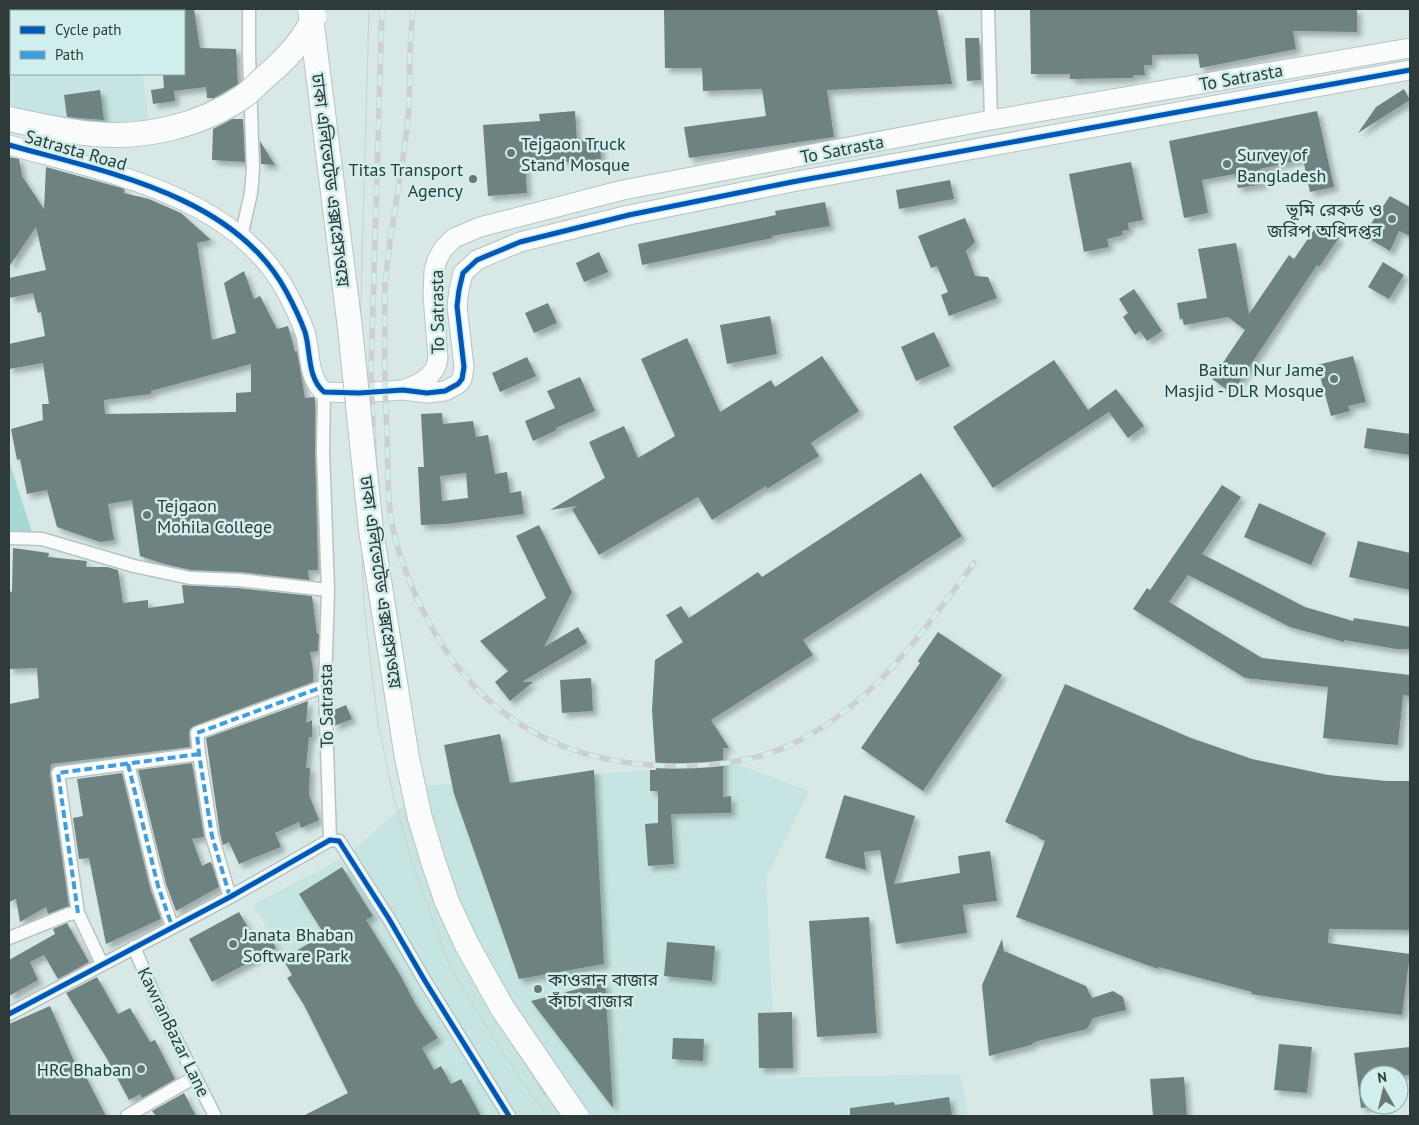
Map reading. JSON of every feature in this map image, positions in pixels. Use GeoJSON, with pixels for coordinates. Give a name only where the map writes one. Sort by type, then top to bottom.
{"type":"FeatureCollection","features":[{"type":"Feature","properties":{"kind":"highway","name":"ঢাকা এলিভেটেড এক্সপ্রেসওয়ে"},"geometry":{"type":"LineString","coordinates":[[310,9],[350,328],[371,530],[407,758],[420,818],[447,902],[467,945],[503,1009],[576,1116]]}},
{"type":"Feature","properties":{"kind":"highway"},"geometry":{"type":"LineString","coordinates":[[9,119],[96,134],[132,134],[156,131],[199,119],[244,96],[271,72],[299,44],[318,9]]}},
{"type":"Feature","properties":{"kind":"street"},"geometry":{"type":"LineString","coordinates":[[241,237],[251,193],[253,169],[249,9]]}},
{"type":"Feature","properties":{"kind":"street"},"geometry":{"type":"LineString","coordinates":[[988,9],[991,120],[995,144]]}},
{"type":"Feature","properties":{"kind":"street","name":"To Satrasta"},"geometry":{"type":"LineString","coordinates":[[403,390],[429,377],[438,365],[433,296],[434,271],[437,260],[443,248],[454,238],[480,227],[623,190],[991,120],[1410,48]]}},
{"type":"Feature","properties":{"kind":"street"},"geometry":{"type":"LineString","coordinates":[[324,392],[359,393],[403,390],[427,393],[445,391],[458,384],[462,379],[464,368],[457,306],[463,273],[477,260],[520,242],[629,215],[792,182],[1410,70]]}},
{"type":"Feature","properties":{"kind":"street","name":"Satrasta Road"},"geometry":{"type":"LineString","coordinates":[[9,145],[124,177],[157,189],[212,216],[241,237],[272,269],[285,288],[305,330],[314,381],[324,392]]}},
{"type":"Feature","properties":{"kind":"street"},"geometry":{"type":"LineString","coordinates":[[623,190],[629,215]]}},
{"type":"Feature","properties":{"kind":"street"},"geometry":{"type":"LineString","coordinates":[[466,232],[477,260]]}},
{"type":"Feature","properties":{"kind":"street","name":"To Satrasta"},"geometry":{"type":"LineString","coordinates":[[324,392],[328,590],[324,686],[330,840]]}},
{"type":"Feature","properties":{"kind":"street"},"geometry":{"type":"LineString","coordinates":[[9,538],[42,538],[134,566],[190,578],[239,580],[328,590]]}},
{"type":"Feature","properties":{"kind":"street"},"geometry":{"type":"LineString","coordinates":[[230,897],[212,836],[197,733],[324,686]]}},
{"type":"Feature","properties":{"kind":"street"},"geometry":{"type":"LineString","coordinates":[[102,964],[78,913],[58,773],[199,754]]}},
{"type":"Feature","properties":{"kind":"street"},"geometry":{"type":"LineString","coordinates":[[128,764],[158,886],[172,926]]}},
{"type":"Feature","properties":{"kind":"street"},"geometry":{"type":"LineString","coordinates":[[9,1014],[172,926],[230,897],[330,840],[338,841],[347,852],[508,1116]]}},
{"type":"Feature","properties":{"kind":"street"},"geometry":{"type":"LineString","coordinates":[[9,938],[69,914],[78,913]]}},
{"type":"Feature","properties":{"kind":"street","name":"KawranBazar Lane"},"geometry":{"type":"LineString","coordinates":[[134,947],[157,1002],[215,1116]]}},
{"type":"Feature","properties":{"kind":"street"},"geometry":{"type":"LineString","coordinates":[[127,1116],[195,1077]]}},
{"type":"Feature","properties":{"kind":"shaded area"},"geometry":{"type":"Polygon","coordinates":[[[9,9],[134,9],[10,10],[10,75],[143,75],[149,124],[98,129],[9,109],[9,9]]]}},
{"type":"Feature","properties":{"kind":"shaded area"},"geometry":{"type":"Polygon","coordinates":[[[9,461],[33,535],[9,534],[9,461]]]}},
{"type":"Feature","properties":{"kind":"shaded area","name":"কাওরান বাজার কাঁচা বাজার"},"geometry":{"type":"Polygon","coordinates":[[[737,764],[809,791],[766,878],[776,1078],[960,1074],[968,1116],[336,1116],[370,1097],[253,905],[348,855],[425,786],[737,764]]]}},
{"type":"Feature","properties":{"kind":"building"},"geometry":{"type":"Polygon","coordinates":[[[194,9],[200,48],[236,49],[238,84],[214,98],[207,98],[206,87],[174,91],[175,101],[153,104],[151,90],[164,88],[163,75],[185,75],[184,10],[194,9]]]}},
{"type":"Feature","properties":{"kind":"building"},"geometry":{"type":"Polygon","coordinates":[[[664,9],[937,9],[952,84],[827,90],[834,137],[689,158],[684,127],[766,116],[762,89],[703,91],[702,68],[665,68],[664,9]]]}},
{"type":"Feature","properties":{"kind":"building"},"geometry":{"type":"Polygon","coordinates":[[[1030,9],[1357,9],[1357,32],[1293,31],[1296,49],[1200,68],[1198,54],[1152,55],[1152,65],[1144,65],[1145,75],[1133,75],[1133,78],[1070,79],[1070,74],[1031,74],[1030,9]]]}},
{"type":"Feature","properties":{"kind":"building"},"geometry":{"type":"Polygon","coordinates":[[[965,38],[979,38],[981,80],[967,81],[965,38]]]}},
{"type":"Feature","properties":{"kind":"building"},"geometry":{"type":"Polygon","coordinates":[[[1404,89],[1410,100],[1358,133],[1376,107],[1404,89]]]}},
{"type":"Feature","properties":{"kind":"building"},"geometry":{"type":"Polygon","coordinates":[[[100,90],[104,120],[67,117],[64,95],[100,90]]]}},
{"type":"Feature","properties":{"kind":"building"},"geometry":{"type":"Polygon","coordinates":[[[575,111],[577,141],[600,140],[601,159],[565,162],[565,159],[525,161],[527,193],[488,196],[483,125],[540,121],[539,114],[575,111]]]}},
{"type":"Feature","properties":{"kind":"building","name":"Survey of Bangladesh"},"geometry":{"type":"Polygon","coordinates":[[[1317,111],[1334,187],[1310,192],[1303,159],[1260,169],[1264,184],[1238,188],[1235,174],[1202,180],[1208,213],[1184,218],[1169,141],[1317,111]]]}},
{"type":"Feature","properties":{"kind":"building"},"geometry":{"type":"Polygon","coordinates":[[[232,119],[243,119],[245,162],[212,160],[213,129],[232,119]]]}},
{"type":"Feature","properties":{"kind":"building"},"geometry":{"type":"Polygon","coordinates":[[[260,141],[275,165],[261,164],[260,141]]]}},
{"type":"Feature","properties":{"kind":"building"},"geometry":{"type":"Polygon","coordinates":[[[9,157],[19,159],[22,176],[44,209],[46,167],[122,188],[125,190],[124,193],[149,199],[181,213],[211,240],[197,243],[212,340],[236,333],[224,283],[244,271],[254,299],[260,296],[277,329],[288,326],[295,352],[297,351],[305,398],[314,397],[315,399],[318,570],[308,570],[309,580],[240,572],[191,570],[140,556],[132,500],[108,504],[114,540],[100,542],[57,527],[47,490],[27,494],[20,459],[17,460],[11,429],[43,420],[42,404],[49,404],[43,363],[9,369],[9,344],[45,336],[41,312],[38,313],[33,293],[9,298],[9,278],[46,270],[36,227],[9,267],[9,157]],[[251,364],[151,391],[151,394],[104,400],[105,414],[236,412],[236,393],[251,392],[251,364]]]}},
{"type":"Feature","properties":{"kind":"building"},"geometry":{"type":"Polygon","coordinates":[[[1131,162],[1143,220],[1128,223],[1129,230],[1122,231],[1123,235],[1107,239],[1109,247],[1084,252],[1069,174],[1131,162]]]}},
{"type":"Feature","properties":{"kind":"building"},"geometry":{"type":"Polygon","coordinates":[[[950,180],[954,199],[899,209],[896,190],[950,180]]]}},
{"type":"Feature","properties":{"kind":"building","name":"ভূমি রেকর্ড ও জরিপ অধিদপ্তর"},"geometry":{"type":"Polygon","coordinates":[[[1390,196],[1410,207],[1410,236],[1399,231],[1390,251],[1363,235],[1390,196]]]}},
{"type":"Feature","properties":{"kind":"building"},"geometry":{"type":"Polygon","coordinates":[[[825,202],[830,226],[772,236],[773,238],[642,265],[638,244],[776,215],[775,211],[825,202]]]}},
{"type":"Feature","properties":{"kind":"building"},"geometry":{"type":"Polygon","coordinates":[[[965,218],[975,242],[966,251],[975,276],[988,277],[997,298],[949,316],[941,295],[948,292],[937,266],[931,268],[918,236],[965,218]]]}},
{"type":"Feature","properties":{"kind":"building"},"geometry":{"type":"Polygon","coordinates":[[[1318,224],[1339,238],[1319,267],[1317,265],[1232,393],[1212,379],[1245,330],[1228,317],[1184,325],[1182,318],[1180,320],[1177,303],[1207,298],[1198,249],[1236,243],[1249,314],[1289,255],[1294,259],[1318,224]]]}},
{"type":"Feature","properties":{"kind":"building"},"geometry":{"type":"Polygon","coordinates":[[[599,252],[608,272],[584,282],[576,263],[599,252]]]}},
{"type":"Feature","properties":{"kind":"building"},"geometry":{"type":"Polygon","coordinates":[[[1383,262],[1404,275],[1389,299],[1368,287],[1383,262]]]}},
{"type":"Feature","properties":{"kind":"building"},"geometry":{"type":"Polygon","coordinates":[[[1134,289],[1162,331],[1147,341],[1140,331],[1135,335],[1123,317],[1128,313],[1119,299],[1134,289]]]}},
{"type":"Feature","properties":{"kind":"building"},"geometry":{"type":"Polygon","coordinates":[[[548,303],[557,323],[534,333],[525,313],[548,303]]]}},
{"type":"Feature","properties":{"kind":"building"},"geometry":{"type":"Polygon","coordinates":[[[770,316],[777,354],[727,364],[720,325],[770,316]]]}},
{"type":"Feature","properties":{"kind":"building"},"geometry":{"type":"Polygon","coordinates":[[[934,332],[950,366],[916,381],[901,347],[934,332]]]}},
{"type":"Feature","properties":{"kind":"building"},"geometry":{"type":"Polygon","coordinates":[[[687,338],[720,412],[771,380],[775,387],[822,356],[859,411],[811,443],[819,456],[767,489],[766,486],[712,520],[698,497],[599,555],[572,509],[577,506],[550,510],[605,478],[589,442],[624,426],[638,458],[675,436],[641,359],[687,338]]]}},
{"type":"Feature","properties":{"kind":"building"},"geometry":{"type":"Polygon","coordinates":[[[1353,356],[1366,402],[1348,406],[1350,411],[1331,416],[1317,365],[1353,356]]]}},
{"type":"Feature","properties":{"kind":"building"},"geometry":{"type":"Polygon","coordinates":[[[527,357],[536,376],[500,392],[492,373],[527,357]]]}},
{"type":"Feature","properties":{"kind":"building"},"geometry":{"type":"Polygon","coordinates":[[[1054,360],[1088,410],[1116,389],[1144,426],[1128,438],[1109,412],[993,488],[953,427],[1054,360]]]}},
{"type":"Feature","properties":{"kind":"building"},"geometry":{"type":"Polygon","coordinates":[[[580,377],[595,411],[556,428],[557,430],[533,441],[525,421],[555,408],[547,391],[580,377]]]}},
{"type":"Feature","properties":{"kind":"building"},"geometry":{"type":"Polygon","coordinates":[[[442,413],[443,424],[473,421],[476,437],[488,435],[495,474],[507,472],[510,493],[521,491],[524,514],[447,524],[421,525],[418,467],[424,467],[421,414],[442,413]],[[466,473],[440,476],[442,501],[468,498],[466,473]]]}},
{"type":"Feature","properties":{"kind":"building"},"geometry":{"type":"Polygon","coordinates":[[[1367,428],[1410,434],[1410,455],[1364,448],[1367,428]]]}},
{"type":"Feature","properties":{"kind":"building"},"geometry":{"type":"Polygon","coordinates":[[[921,473],[962,536],[803,640],[813,655],[711,720],[729,748],[723,748],[723,797],[731,796],[731,813],[671,814],[674,864],[648,866],[645,824],[658,823],[658,791],[650,791],[650,770],[656,770],[652,710],[655,660],[683,642],[666,615],[681,606],[689,618],[758,572],[762,577],[921,473]]]}},
{"type":"Feature","properties":{"kind":"building"},"geometry":{"type":"Polygon","coordinates":[[[1222,485],[1241,497],[1202,554],[1305,607],[1353,621],[1354,618],[1410,627],[1410,649],[1396,649],[1344,640],[1344,642],[1290,627],[1188,575],[1169,602],[1262,658],[1410,675],[1410,696],[1403,695],[1398,745],[1323,738],[1328,687],[1245,678],[1133,609],[1147,588],[1150,590],[1222,485]]]}},
{"type":"Feature","properties":{"kind":"building"},"geometry":{"type":"Polygon","coordinates":[[[1259,503],[1326,533],[1311,565],[1244,537],[1259,503]]]}},
{"type":"Feature","properties":{"kind":"building"},"geometry":{"type":"Polygon","coordinates":[[[539,525],[572,592],[544,647],[578,627],[587,643],[522,682],[533,682],[510,701],[495,682],[508,671],[480,641],[546,598],[516,536],[539,525]]]}},
{"type":"Feature","properties":{"kind":"building"},"geometry":{"type":"Polygon","coordinates":[[[1358,541],[1410,553],[1410,590],[1349,577],[1358,541]]]}},
{"type":"Feature","properties":{"kind":"building"},"geometry":{"type":"Polygon","coordinates":[[[13,548],[49,553],[48,557],[87,561],[86,567],[107,567],[118,570],[123,603],[148,600],[148,608],[184,603],[182,585],[238,588],[312,596],[317,634],[319,634],[318,651],[310,652],[313,682],[194,726],[189,731],[190,747],[51,764],[50,774],[69,906],[48,914],[46,907],[20,922],[16,899],[9,902],[9,704],[39,698],[37,668],[9,669],[9,591],[12,592],[13,548]]]}},
{"type":"Feature","properties":{"kind":"building"},"geometry":{"type":"Polygon","coordinates":[[[938,632],[1002,675],[923,791],[861,748],[920,663],[918,661],[938,632]]]}},
{"type":"Feature","properties":{"kind":"building"},"geometry":{"type":"Polygon","coordinates":[[[591,678],[593,711],[562,713],[560,680],[591,678]]]}},
{"type":"Feature","properties":{"kind":"building"},"geometry":{"type":"Polygon","coordinates":[[[1065,684],[1191,738],[1252,759],[1328,775],[1386,781],[1410,781],[1410,930],[1329,929],[1328,943],[1410,954],[1402,1015],[1251,994],[1252,992],[1159,967],[1158,969],[1016,917],[1045,841],[1005,822],[1065,684]]]}},
{"type":"Feature","properties":{"kind":"building"},"geometry":{"type":"Polygon","coordinates":[[[308,701],[306,723],[312,720],[312,737],[309,737],[306,768],[310,768],[309,795],[319,820],[301,828],[299,822],[275,833],[281,847],[239,864],[229,842],[223,845],[220,834],[206,738],[308,701]]]}},
{"type":"Feature","properties":{"kind":"building"},"geometry":{"type":"Polygon","coordinates":[[[346,705],[352,719],[334,726],[334,710],[346,705]]]}},
{"type":"Feature","properties":{"kind":"building"},"geometry":{"type":"Polygon","coordinates":[[[500,734],[510,783],[594,770],[604,964],[519,979],[454,794],[444,745],[500,734]]]}},
{"type":"Feature","properties":{"kind":"building"},"geometry":{"type":"Polygon","coordinates":[[[192,763],[204,837],[192,839],[202,866],[210,862],[212,864],[219,887],[176,911],[166,884],[138,770],[192,763]]]}},
{"type":"Feature","properties":{"kind":"building"},"geometry":{"type":"Polygon","coordinates":[[[122,773],[150,888],[161,919],[106,944],[89,858],[79,859],[73,818],[83,816],[77,779],[122,773]]]}},
{"type":"Feature","properties":{"kind":"building"},"geometry":{"type":"Polygon","coordinates":[[[844,795],[915,816],[894,884],[960,873],[958,856],[990,851],[997,901],[963,905],[967,933],[896,944],[880,850],[864,852],[866,870],[825,858],[844,795]]]}},
{"type":"Feature","properties":{"kind":"building"},"geometry":{"type":"Polygon","coordinates":[[[342,867],[373,916],[366,920],[399,973],[416,1005],[438,1038],[422,1048],[434,1070],[441,1066],[451,1084],[461,1079],[481,1116],[303,1116],[348,1093],[304,1005],[287,978],[292,975],[283,959],[324,934],[299,894],[342,867]]]}},
{"type":"Feature","properties":{"kind":"building","name":"Janata Bhaban Software Park"},"geometry":{"type":"Polygon","coordinates":[[[239,912],[257,943],[270,937],[276,948],[212,982],[189,939],[239,912]]]}},
{"type":"Feature","properties":{"kind":"building"},"geometry":{"type":"Polygon","coordinates":[[[869,917],[877,1033],[817,1037],[809,921],[869,917]]]}},
{"type":"Feature","properties":{"kind":"building"},"geometry":{"type":"Polygon","coordinates":[[[67,923],[89,962],[58,979],[44,955],[30,962],[38,980],[9,996],[9,960],[55,934],[53,929],[67,923]]]}},
{"type":"Feature","properties":{"kind":"building"},"geometry":{"type":"Polygon","coordinates":[[[1002,939],[1004,951],[1086,986],[1092,998],[1113,991],[1123,997],[1126,1010],[1093,1018],[1087,1029],[1034,1042],[1031,1045],[989,1056],[982,985],[1002,939]]]}},
{"type":"Feature","properties":{"kind":"building"},"geometry":{"type":"Polygon","coordinates":[[[667,942],[715,946],[712,981],[664,976],[667,942]]]}},
{"type":"Feature","properties":{"kind":"building"},"geometry":{"type":"Polygon","coordinates":[[[97,977],[118,1014],[130,1008],[150,1042],[155,1040],[175,1079],[142,1098],[140,1094],[129,1100],[106,1057],[66,993],[97,977]]]}},
{"type":"Feature","properties":{"kind":"building"},"geometry":{"type":"Polygon","coordinates":[[[605,982],[613,1108],[531,1001],[605,982]]]}},
{"type":"Feature","properties":{"kind":"building"},"geometry":{"type":"Polygon","coordinates":[[[50,1006],[80,1075],[84,1073],[106,1116],[9,1116],[9,1024],[50,1006]]]}},
{"type":"Feature","properties":{"kind":"building"},"geometry":{"type":"Polygon","coordinates":[[[792,1012],[793,1068],[759,1068],[758,1013],[792,1012]]]}},
{"type":"Feature","properties":{"kind":"building"},"geometry":{"type":"Polygon","coordinates":[[[673,1038],[704,1039],[703,1061],[672,1059],[673,1038]]]}},
{"type":"Feature","properties":{"kind":"building"},"geometry":{"type":"Polygon","coordinates":[[[1279,1044],[1312,1047],[1307,1093],[1274,1090],[1279,1044]]]}},
{"type":"Feature","properties":{"kind":"building"},"geometry":{"type":"Polygon","coordinates":[[[1410,1047],[1410,1075],[1409,1065],[1359,1065],[1359,1092],[1354,1053],[1410,1047]]]}},
{"type":"Feature","properties":{"kind":"building"},"geometry":{"type":"Polygon","coordinates":[[[1184,1077],[1187,1116],[1153,1116],[1150,1079],[1184,1077]]]}},
{"type":"Feature","properties":{"kind":"building"},"geometry":{"type":"Polygon","coordinates":[[[184,1093],[196,1116],[156,1116],[152,1111],[184,1093]]]}},
{"type":"Feature","properties":{"kind":"building"},"geometry":{"type":"Polygon","coordinates":[[[949,1097],[952,1116],[850,1116],[850,1108],[894,1102],[895,1105],[949,1097]]]}},
{"type":"Feature","properties":{"kind":"tram line"},"geometry":{"type":"LineString","coordinates":[[369,9],[359,372],[360,507],[364,606],[378,723],[394,798],[413,865],[450,967],[498,1045],[532,1096],[549,1116]]}},
{"type":"Feature","properties":{"kind":"railway"},"geometry":{"type":"LineString","coordinates":[[382,9],[371,372],[380,604],[405,792],[424,862],[464,960],[546,1093],[564,1116]]}},
{"type":"Feature","properties":{"kind":"railway"},"geometry":{"type":"LineString","coordinates":[[413,9],[407,128],[385,287],[385,378],[389,497],[396,542],[413,589],[423,611],[444,647],[468,679],[495,705],[525,727],[558,744],[594,756],[633,763],[675,766],[719,764],[749,759],[777,751],[820,729],[871,689],[914,642],[974,563]]}},
{"type":"Feature","properties":{"kind":"marked path"},"geometry":{"type":"LineString","coordinates":[[230,897],[212,836],[197,733],[325,686]]}},
{"type":"Feature","properties":{"kind":"marked path"},"geometry":{"type":"LineString","coordinates":[[78,913],[58,773],[199,754]]}},
{"type":"Feature","properties":{"kind":"marked path"},"geometry":{"type":"LineString","coordinates":[[128,764],[158,886],[172,926]]}},
{"type":"Feature","properties":{"kind":"cycle path"},"geometry":{"type":"LineString","coordinates":[[9,145],[125,178],[164,192],[201,210],[234,231],[263,258],[286,291],[305,332],[312,372],[324,392],[359,393],[403,390],[427,393],[445,391],[458,384],[462,379],[464,367],[457,306],[463,273],[477,260],[520,242],[629,215],[792,182],[1410,70]]}},
{"type":"Feature","properties":{"kind":"cycle path"},"geometry":{"type":"LineString","coordinates":[[9,1014],[230,897],[330,840],[339,841],[389,919],[425,981],[509,1116]]}},
{"type":"Feature","properties":{"kind":"place","name":"Tejgaon Truck Stand Mosque"},"geometry":{"type":"Point","coordinates":[511,153]}},
{"type":"Feature","properties":{"kind":"place","name":"Survey of Bangladesh"},"geometry":{"type":"Point","coordinates":[1227,164]}},
{"type":"Feature","properties":{"kind":"place","name":"Titas Transport Agency"},"geometry":{"type":"Point","coordinates":[473,179]}},
{"type":"Feature","properties":{"kind":"place","name":"ভূমি রেকর্ড ও জরিপ অধিদপ্তর"},"geometry":{"type":"Point","coordinates":[1392,219]}},
{"type":"Feature","properties":{"kind":"place","name":"Baitun Nur Jame Masjid - DLR Mosque"},"geometry":{"type":"Point","coordinates":[1334,379]}},
{"type":"Feature","properties":{"kind":"place","name":"Tejgaon Mohila College"},"geometry":{"type":"Point","coordinates":[147,515]}},
{"type":"Feature","properties":{"kind":"place","name":"Janata Bhaban Software Park"},"geometry":{"type":"Point","coordinates":[233,944]}},
{"type":"Feature","properties":{"kind":"place","name":"কাওরান বাজার কাঁচা বাজার"},"geometry":{"type":"Point","coordinates":[538,989]}},
{"type":"Feature","properties":{"kind":"place","name":"HRC Bhaban"},"geometry":{"type":"Point","coordinates":[141,1069]}}]}
